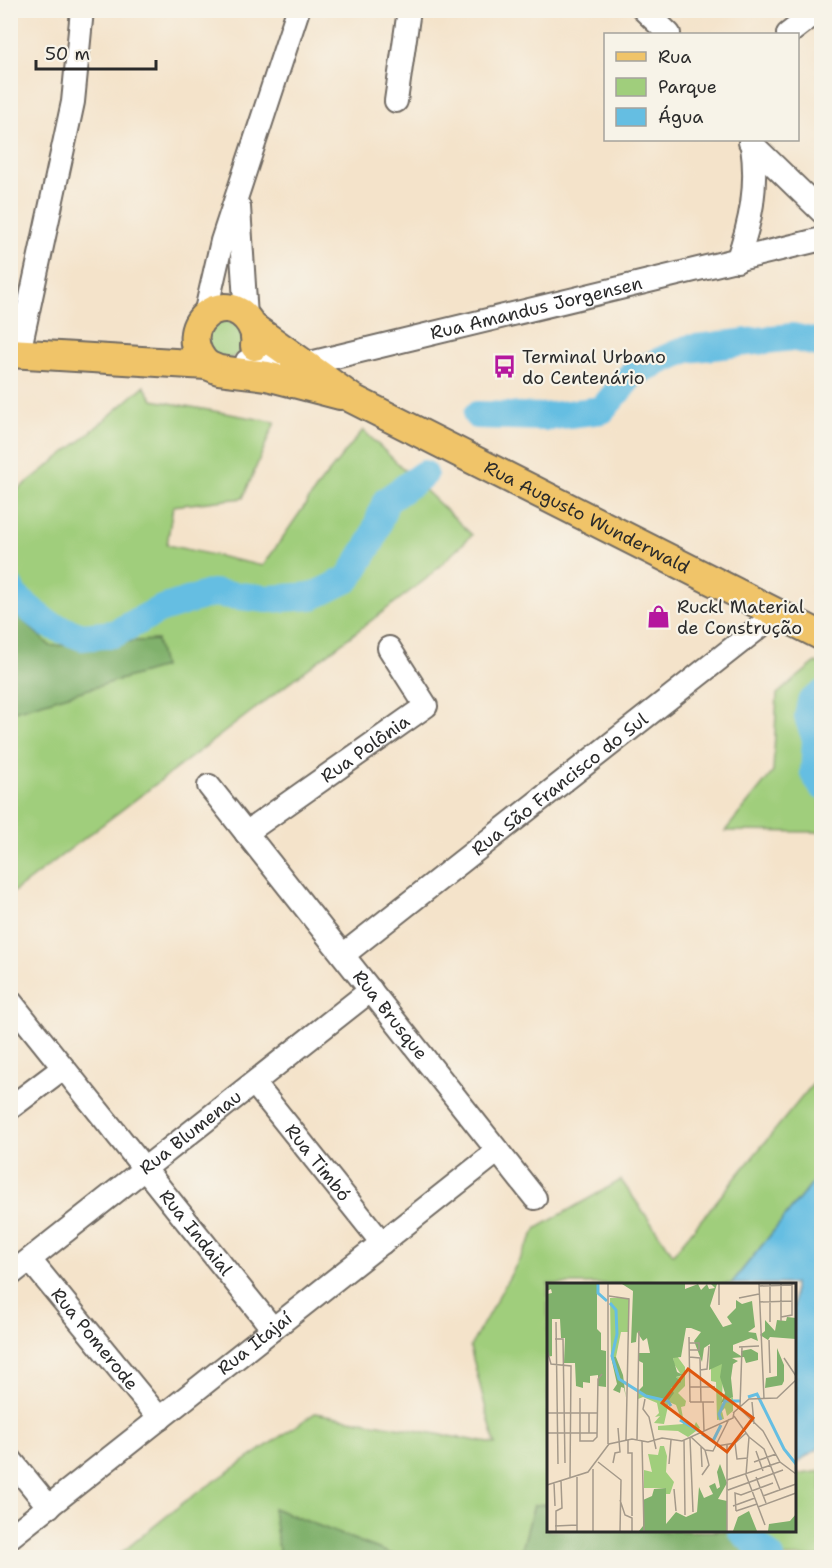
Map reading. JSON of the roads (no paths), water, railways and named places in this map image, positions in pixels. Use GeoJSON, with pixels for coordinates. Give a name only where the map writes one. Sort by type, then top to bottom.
{"type":"FeatureCollection","features":[{"type":"Feature","properties":{"kind":"main road"},"geometry":{"type":"LineString","coordinates":[[144,361],[165,352],[201,319],[226,308],[250,323],[256,340],[254,351],[229,365],[199,357],[194,346],[201,319]]}},
{"type":"Feature","properties":{"kind":"main road","name":"Rua Augusto Wunderwald"},"geometry":{"type":"LineString","coordinates":[[250,323],[353,399],[822,636]]}},
{"type":"Feature","properties":{"kind":"main road","name":"Rua Augusto Wunderwald"},"geometry":{"type":"LineString","coordinates":[[15,353],[229,365],[353,399]]}},
{"type":"Feature","properties":{"kind":"street"},"geometry":{"type":"LineString","coordinates":[[15,353],[73,102],[82,10]]}},
{"type":"Feature","properties":{"kind":"street"},"geometry":{"type":"LineString","coordinates":[[201,319],[239,188],[298,10]]}},
{"type":"Feature","properties":{"kind":"street"},"geometry":{"type":"LineString","coordinates":[[396,101],[409,10]]}},
{"type":"Feature","properties":{"kind":"street"},"geometry":{"type":"LineString","coordinates":[[644,10],[668,33]]}},
{"type":"Feature","properties":{"kind":"street"},"geometry":{"type":"LineString","coordinates":[[789,33],[819,10]]}},
{"type":"Feature","properties":{"kind":"street"},"geometry":{"type":"LineString","coordinates":[[750,143],[822,212]]}},
{"type":"Feature","properties":{"kind":"street"},"geometry":{"type":"LineString","coordinates":[[736,261],[748,230],[756,174],[750,143]]}},
{"type":"Feature","properties":{"kind":"street"},"geometry":{"type":"LineString","coordinates":[[239,188],[240,258],[250,323]]}},
{"type":"Feature","properties":{"kind":"street","name":"Rua Amandus Jorgensen"},"geometry":{"type":"LineString","coordinates":[[229,365],[306,364],[822,239]]}},
{"type":"Feature","properties":{"kind":"street","name":"Rua São Francisco do Sul"},"geometry":{"type":"LineString","coordinates":[[343,955],[776,614]]}},
{"type":"Feature","properties":{"kind":"street","name":"Rua Polônia"},"geometry":{"type":"LineString","coordinates":[[246,833],[426,705],[389,648]]}},
{"type":"Feature","properties":{"kind":"street","name":"Rua Brusque"},"geometry":{"type":"LineString","coordinates":[[209,786],[535,1198]]}},
{"type":"Feature","properties":{"kind":"street","name":"Rua Blumenau"},"geometry":{"type":"LineString","coordinates":[[10,1275],[371,990]]}},
{"type":"Feature","properties":{"kind":"street","name":"Rua Indaial"},"geometry":{"type":"LineString","coordinates":[[10,1001],[273,1329]]}},
{"type":"Feature","properties":{"kind":"street"},"geometry":{"type":"LineString","coordinates":[[10,1108],[63,1068]]}},
{"type":"Feature","properties":{"kind":"street","name":"Rua Timbó"},"geometry":{"type":"LineString","coordinates":[[254,1083],[382,1243]]}},
{"type":"Feature","properties":{"kind":"street","name":"Rua Itajaí"},"geometry":{"type":"LineString","coordinates":[[10,1537],[498,1151]]}},
{"type":"Feature","properties":{"kind":"street","name":"Rua Pomerode"},"geometry":{"type":"LineString","coordinates":[[30,1260],[160,1419]]}},
{"type":"Feature","properties":{"kind":"street"},"geometry":{"type":"LineString","coordinates":[[10,1459],[49,1507]]}},
{"type":"Feature","properties":{"kind":"water"},"geometry":{"type":"Polygon","coordinates":[[[821,1172],[821,1446],[796,1463],[796,1283],[732,1283],[821,1172]]]}},
{"type":"Feature","properties":{"kind":"waterway"},"geometry":{"type":"LineString","coordinates":[[477,415],[544,417],[602,410],[633,373],[687,349],[792,337],[822,344]]}},
{"type":"Feature","properties":{"kind":"waterway"},"geometry":{"type":"LineString","coordinates":[[10,588],[14,596],[48,624],[82,637],[114,634],[159,610],[212,593],[268,599],[313,596],[348,579],[372,540],[386,501],[424,474]]}},
{"type":"Feature","properties":{"kind":"waterway"},"geometry":{"type":"LineString","coordinates":[[822,694],[811,702],[808,717],[816,739],[814,773],[822,786]]}},
{"type":"Feature","properties":{"kind":"waterway"},"geometry":{"type":"LineString","coordinates":[[743,1532],[771,1558]]}},
{"type":"Feature","properties":{"kind":"place","name":"Terminal Urbano do Centenário"},"geometry":{"type":"Point","coordinates":[504,367]}},
{"type":"Feature","properties":{"kind":"place","name":"Ruckl Material de Construção"},"geometry":{"type":"Point","coordinates":[659,617]}}]}
